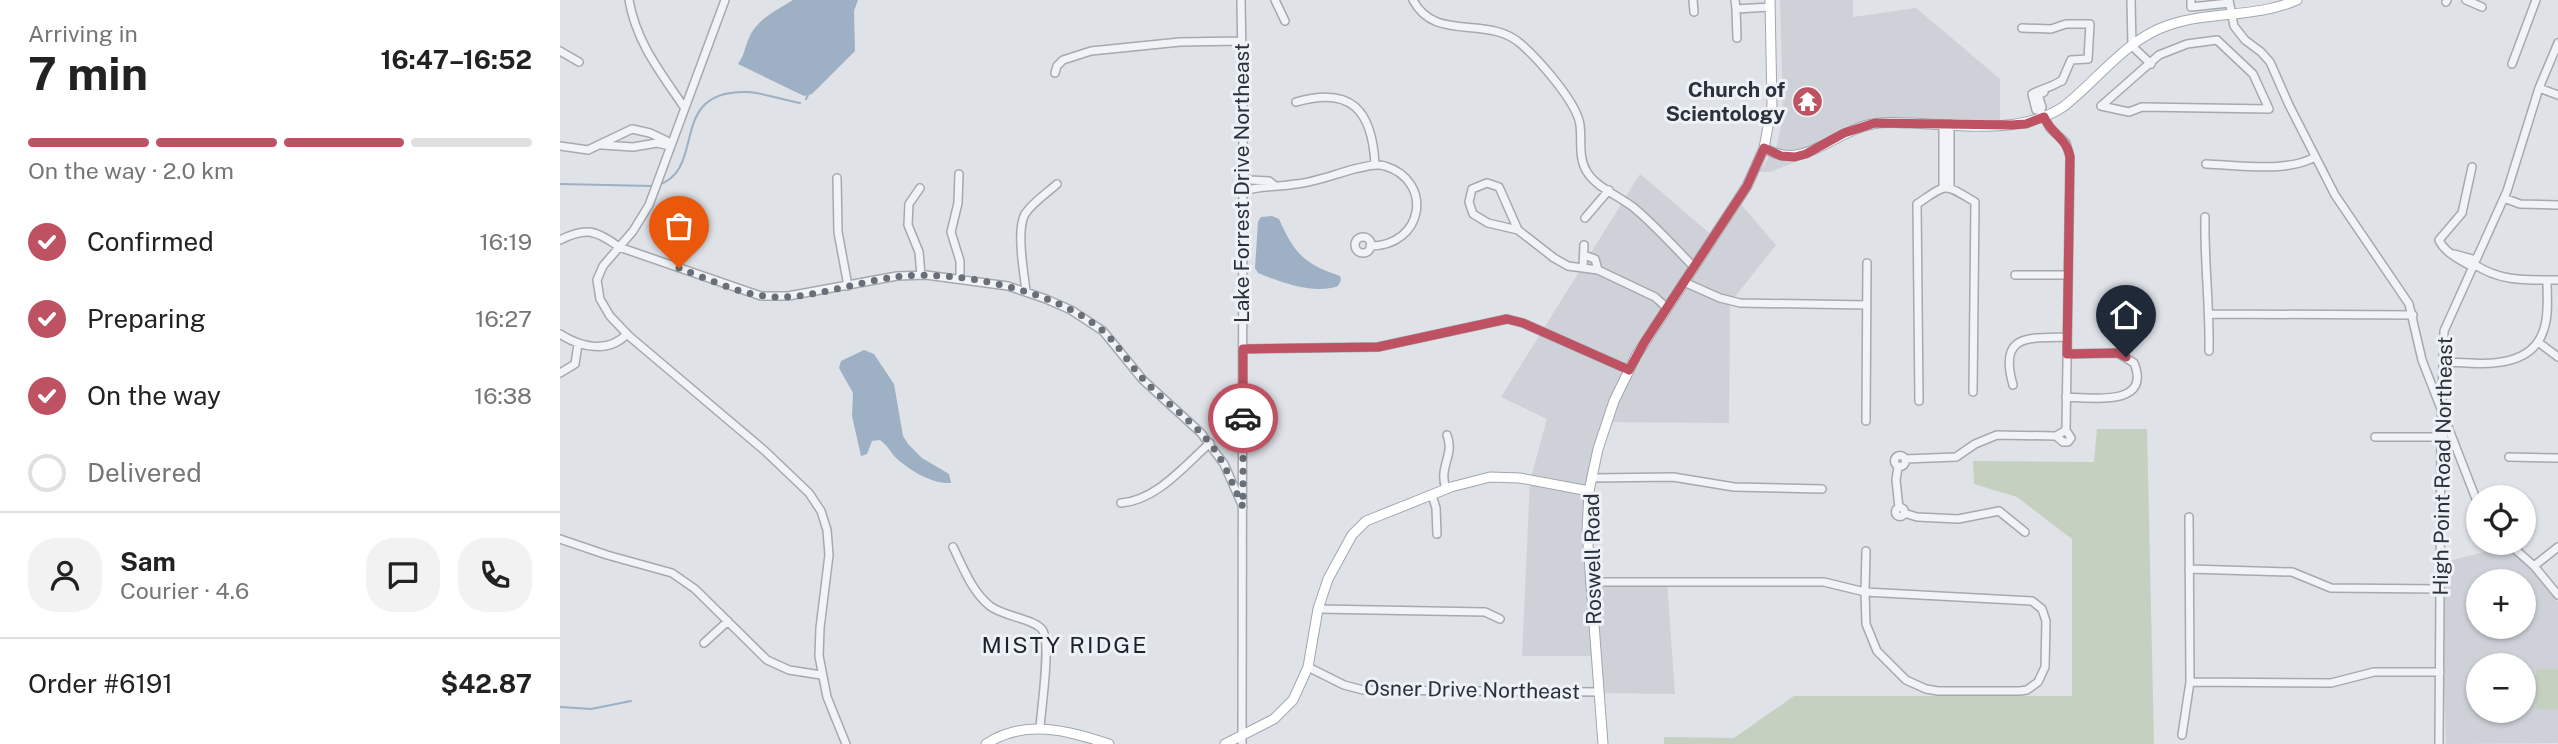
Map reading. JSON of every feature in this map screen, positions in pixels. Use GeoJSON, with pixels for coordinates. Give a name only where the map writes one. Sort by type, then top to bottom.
{"type":"FeatureCollection","features":[{"type":"Feature","properties":{"kind":"main road"},"geometry":{"type":"LineString","coordinates":[[1764,148],[1781,156],[1795,157],[1865,125],[1881,123],[2026,124],[2072,100],[2132,46],[2152,32],[2171,24],[2231,16],[2264,5],[2297,0]]}},
{"type":"Feature","properties":{"kind":"main road","name":"Roswell Road"},"geometry":{"type":"LineString","coordinates":[[1603,744],[1587,533],[1592,478],[1605,425],[1629,370],[1747,186],[1764,148],[1772,105],[1770,4]]}},
{"type":"Feature","properties":{"kind":"main road"},"geometry":{"type":"LineString","coordinates":[[1226,744],[1242,740],[1274,719],[1286,709],[1300,690],[1308,667],[1318,609],[1328,579],[1352,535],[1361,525],[1372,518],[1471,481],[1504,477],[1590,491]]}},
{"type":"Feature","properties":{"kind":"main road"},"geometry":{"type":"LineString","coordinates":[[986,744],[1003,735],[1040,728],[1063,730],[1108,744]]}},
{"type":"Feature","properties":{"kind":"street"},"geometry":{"type":"LineString","coordinates":[[629,0],[643,44],[684,107]]}},
{"type":"Feature","properties":{"kind":"street"},"geometry":{"type":"LineString","coordinates":[[725,0],[657,185],[642,218],[600,272],[598,289],[604,307],[627,334],[765,451],[809,493],[821,511],[827,529],[829,555],[818,638],[821,675],[846,744]]}},
{"type":"Feature","properties":{"kind":"street","name":"Lake Forrest Drive Northeast"},"geometry":{"type":"LineString","coordinates":[[1241,0],[1242,740]]}},
{"type":"Feature","properties":{"kind":"street"},"geometry":{"type":"LineString","coordinates":[[1275,0],[1286,21]]}},
{"type":"Feature","properties":{"kind":"street"},"geometry":{"type":"LineString","coordinates":[[1413,0],[1419,11],[1432,22],[1494,30],[1508,35],[1525,48],[1574,107],[1580,124],[1585,169],[1594,180],[1635,209],[1694,267]]}},
{"type":"Feature","properties":{"kind":"street"},"geometry":{"type":"LineString","coordinates":[[1693,0],[1694,12]]}},
{"type":"Feature","properties":{"kind":"street"},"geometry":{"type":"LineString","coordinates":[[2132,0],[2132,46],[2151,64]]}},
{"type":"Feature","properties":{"kind":"street"},"geometry":{"type":"LineString","coordinates":[[2191,0],[2191,7],[2229,2],[2238,33],[2270,62],[2335,195],[2409,304],[2422,360],[2470,485]]}},
{"type":"Feature","properties":{"kind":"street"},"geometry":{"type":"LineString","coordinates":[[2466,0],[2482,7]]}},
{"type":"Feature","properties":{"kind":"street"},"geometry":{"type":"LineString","coordinates":[[2512,64],[2536,0]]}},
{"type":"Feature","properties":{"kind":"street"},"geometry":{"type":"LineString","coordinates":[[1737,38],[1735,4],[1770,4]]}},
{"type":"Feature","properties":{"kind":"street"},"geometry":{"type":"LineString","coordinates":[[2022,28],[2051,29],[2066,24],[2090,24],[2088,59],[2071,60],[2056,89],[2038,95],[2042,114],[2050,128],[2066,143],[2070,153],[2066,430],[2056,436],[2003,434],[1987,438],[1956,457],[1905,459],[1904,465],[1898,467],[1896,480],[1901,510],[1917,516],[1958,519],[1999,511],[2025,532]]}},
{"type":"Feature","properties":{"kind":"street"},"geometry":{"type":"LineString","coordinates":[[2217,40],[2253,74],[2269,109],[2142,107],[2129,112],[2101,106],[2151,64],[2159,55],[2187,44],[2217,40]]}},
{"type":"Feature","properties":{"kind":"street"},"geometry":{"type":"LineString","coordinates":[[1055,73],[1063,60],[1091,51],[1180,42],[1241,41]]}},
{"type":"Feature","properties":{"kind":"street","name":"High Point Road Northeast"},"geometry":{"type":"LineString","coordinates":[[2440,744],[2441,437],[2446,324],[2504,198],[2539,89],[2558,43]]}},
{"type":"Feature","properties":{"kind":"street"},"geometry":{"type":"LineString","coordinates":[[560,51],[579,62]]}},
{"type":"Feature","properties":{"kind":"street"},"geometry":{"type":"LineString","coordinates":[[2539,89],[2558,95]]}},
{"type":"Feature","properties":{"kind":"street"},"geometry":{"type":"LineString","coordinates":[[1296,102],[1325,96],[1342,100],[1354,107],[1370,125],[1375,164]]}},
{"type":"Feature","properties":{"kind":"street"},"geometry":{"type":"LineString","coordinates":[[1946,187],[1947,124]]}},
{"type":"Feature","properties":{"kind":"street"},"geometry":{"type":"LineString","coordinates":[[560,146],[588,150],[632,129],[667,141],[670,147]]}},
{"type":"Feature","properties":{"kind":"street"},"geometry":{"type":"LineString","coordinates":[[601,145],[633,147],[657,143],[670,147]]}},
{"type":"Feature","properties":{"kind":"street"},"geometry":{"type":"LineString","coordinates":[[2206,164],[2288,166],[2315,157]]}},
{"type":"Feature","properties":{"kind":"street"},"geometry":{"type":"LineString","coordinates":[[1243,191],[1269,181],[1273,185],[1296,185],[1375,164],[1395,170],[1409,182],[1416,199],[1417,214],[1405,234],[1393,244],[1370,246]]}},
{"type":"Feature","properties":{"kind":"street"},"geometry":{"type":"LineString","coordinates":[[2473,167],[2462,213],[2440,240],[2442,246],[2489,273],[2505,278],[2558,280]]}},
{"type":"Feature","properties":{"kind":"street"},"geometry":{"type":"LineString","coordinates":[[959,174],[958,203],[951,232],[960,261],[960,279]]}},
{"type":"Feature","properties":{"kind":"street"},"geometry":{"type":"LineString","coordinates":[[1243,176],[1264,185]]}},
{"type":"Feature","properties":{"kind":"street"},"geometry":{"type":"LineString","coordinates":[[837,178],[838,232],[848,286]]}},
{"type":"Feature","properties":{"kind":"street"},"geometry":{"type":"LineString","coordinates":[[1518,230],[1499,187],[1487,183],[1472,189],[1469,202],[1473,214],[1488,223],[1518,230],[1568,266],[1598,270],[1655,297],[1667,308]]}},
{"type":"Feature","properties":{"kind":"street"},"geometry":{"type":"LineString","coordinates":[[1026,291],[1022,257],[1023,219],[1028,210],[1057,184]]}},
{"type":"Feature","properties":{"kind":"street"},"geometry":{"type":"LineString","coordinates":[[1946,187],[1975,202],[1973,392]]}},
{"type":"Feature","properties":{"kind":"street"},"geometry":{"type":"LineString","coordinates":[[1919,401],[1917,204],[1946,187]]}},
{"type":"Feature","properties":{"kind":"street"},"geometry":{"type":"LineString","coordinates":[[920,188],[909,204],[908,225],[919,252],[921,275]]}},
{"type":"Feature","properties":{"kind":"street"},"geometry":{"type":"LineString","coordinates":[[1585,218],[1609,190]]}},
{"type":"Feature","properties":{"kind":"street"},"geometry":{"type":"LineString","coordinates":[[2504,198],[2525,205],[2558,205]]}},
{"type":"Feature","properties":{"kind":"street"},"geometry":{"type":"LineString","coordinates":[[2205,216],[2204,260],[2210,292],[2209,351]]}},
{"type":"Feature","properties":{"kind":"street"},"geometry":{"type":"LineString","coordinates":[[560,240],[578,232],[593,232],[605,236],[619,247],[761,296],[788,296],[897,276],[921,275],[1026,291],[1070,310],[1103,331],[1143,380],[1210,443],[1224,464],[1243,507]]}},
{"type":"Feature","properties":{"kind":"street"},"geometry":{"type":"LineString","coordinates":[[1583,268],[1584,245]]}},
{"type":"Feature","properties":{"kind":"street"},"geometry":{"type":"LineString","coordinates":[[1584,255],[1595,259],[1598,270]]}},
{"type":"Feature","properties":{"kind":"street"},"geometry":{"type":"LineString","coordinates":[[1866,421],[1867,263]]}},
{"type":"Feature","properties":{"kind":"street"},"geometry":{"type":"LineString","coordinates":[[2015,275],[2068,275]]}},
{"type":"Feature","properties":{"kind":"street"},"geometry":{"type":"LineString","coordinates":[[2443,362],[2507,362],[2525,354],[2538,342],[2546,321],[2547,280]]}},
{"type":"Feature","properties":{"kind":"street"},"geometry":{"type":"LineString","coordinates":[[1684,282],[1720,298],[1740,303],[1867,305]]}},
{"type":"Feature","properties":{"kind":"street"},"geometry":{"type":"LineString","coordinates":[[1655,297],[1674,297]]}},
{"type":"Feature","properties":{"kind":"street"},"geometry":{"type":"LineString","coordinates":[[2210,314],[2413,315]]}},
{"type":"Feature","properties":{"kind":"street"},"geometry":{"type":"LineString","coordinates":[[1243,349],[1378,347],[1507,319],[1523,323],[1629,370]]}},
{"type":"Feature","properties":{"kind":"street"},"geometry":{"type":"LineString","coordinates":[[560,334],[578,344],[601,347],[622,339],[627,334]]}},
{"type":"Feature","properties":{"kind":"street"},"geometry":{"type":"LineString","coordinates":[[2013,385],[2010,356],[2017,343],[2028,338],[2067,337]]}},
{"type":"Feature","properties":{"kind":"street"},"geometry":{"type":"LineString","coordinates":[[2538,342],[2558,356]]}},
{"type":"Feature","properties":{"kind":"street"},"geometry":{"type":"LineString","coordinates":[[560,373],[575,364],[578,344]]}},
{"type":"Feature","properties":{"kind":"street"},"geometry":{"type":"LineString","coordinates":[[2066,397],[2121,397],[2134,387],[2137,377],[2134,363],[2122,354],[2067,354]]}},
{"type":"Feature","properties":{"kind":"street"},"geometry":{"type":"LineString","coordinates":[[1446,489],[1443,471],[1451,449],[1447,435]]}},
{"type":"Feature","properties":{"kind":"street"},"geometry":{"type":"LineString","coordinates":[[2375,438],[2446,437],[2455,447]]}},
{"type":"Feature","properties":{"kind":"street"},"geometry":{"type":"LineString","coordinates":[[1121,503],[1136,501],[1153,493],[1210,443]]}},
{"type":"Feature","properties":{"kind":"street"},"geometry":{"type":"LineString","coordinates":[[2509,457],[2558,458]]}},
{"type":"Feature","properties":{"kind":"street"},"geometry":{"type":"LineString","coordinates":[[1592,478],[1673,477],[1734,487],[1822,489]]}},
{"type":"Feature","properties":{"kind":"street"},"geometry":{"type":"LineString","coordinates":[[1432,495],[1436,506],[1437,534]]}},
{"type":"Feature","properties":{"kind":"street"},"geometry":{"type":"LineString","coordinates":[[2182,736],[2190,682],[2189,517]]}},
{"type":"Feature","properties":{"kind":"street"},"geometry":{"type":"LineString","coordinates":[[560,539],[672,573],[688,582],[767,660],[789,670],[821,675]]}},
{"type":"Feature","properties":{"kind":"street"},"geometry":{"type":"LineString","coordinates":[[953,547],[974,589],[988,604],[1005,615],[1034,623],[1044,631],[1046,645],[1040,728]]}},
{"type":"Feature","properties":{"kind":"street"},"geometry":{"type":"LineString","coordinates":[[2534,566],[2558,547]]}},
{"type":"Feature","properties":{"kind":"street"},"geometry":{"type":"LineString","coordinates":[[1590,582],[1824,582],[1865,592],[2024,599],[2032,601],[2042,609],[2046,621],[2042,676],[2033,686],[2020,691],[1938,691],[1915,685],[1898,673],[1873,644],[1866,624],[1865,592],[1866,551]]}},
{"type":"Feature","properties":{"kind":"street"},"geometry":{"type":"LineString","coordinates":[[2522,555],[2558,595]]}},
{"type":"Feature","properties":{"kind":"street"},"geometry":{"type":"LineString","coordinates":[[2189,569],[2292,572],[2331,588],[2440,589]]}},
{"type":"Feature","properties":{"kind":"street"},"geometry":{"type":"LineString","coordinates":[[1318,609],[1485,612],[1500,619]]}},
{"type":"Feature","properties":{"kind":"street"},"geometry":{"type":"LineString","coordinates":[[704,643],[728,621]]}},
{"type":"Feature","properties":{"kind":"street","name":"Osner Drive Northeast"},"geometry":{"type":"LineString","coordinates":[[1308,667],[1343,685],[1363,690],[1599,692]]}},
{"type":"Feature","properties":{"kind":"street"},"geometry":{"type":"LineString","coordinates":[[2190,682],[2331,683],[2374,672],[2440,672]]}},
{"type":"Feature","properties":{"kind":"shaded area"},"geometry":{"type":"Polygon","coordinates":[[[1780,0],[1853,0],[1853,17],[1916,8],[2000,79],[2000,126],[1897,121],[1840,134],[1795,162],[1771,172],[1759,172],[1777,145],[1783,116],[1780,0]]]}},
{"type":"Feature","properties":{"kind":"shaded area"},"geometry":{"type":"Polygon","coordinates":[[[1640,174],[1713,236],[1737,200],[1776,245],[1730,303],[1729,423],[1605,422],[1586,506],[1590,582],[1667,582],[1675,694],[1598,693],[1591,656],[1522,656],[1530,481],[1547,419],[1501,397],[1640,174]]]}},
{"type":"Feature","properties":{"kind":"shaded area"},"geometry":{"type":"Polygon","coordinates":[[[2473,555],[2518,555],[2530,569],[2466,569],[2466,639],[2536,639],[2536,576],[2558,602],[2558,743],[2446,744],[2440,563],[2473,555]]]}},
{"type":"Feature","properties":{"kind":"green space"},"geometry":{"type":"Polygon","coordinates":[[[2097,429],[2147,429],[2154,744],[1664,744],[1664,737],[1734,738],[1794,696],[2072,696],[2072,539],[2017,497],[1974,484],[1973,461],[2094,462],[2097,429]]]}},
{"type":"Feature","properties":{"kind":"green space"},"geometry":{"type":"Polygon","coordinates":[[[2536,669],[2558,669],[2558,709],[2536,709],[2536,669]]]}},
{"type":"Feature","properties":{"kind":"water"},"geometry":{"type":"Polygon","coordinates":[[[793,0],[858,0],[854,11],[855,51],[812,94],[804,96],[738,64],[757,26],[793,0]]]}},
{"type":"Feature","properties":{"kind":"water"},"geometry":{"type":"Polygon","coordinates":[[[1272,216],[1279,219],[1290,241],[1302,256],[1317,267],[1340,276],[1338,286],[1308,288],[1258,273],[1255,268],[1258,222],[1261,217],[1272,216]]]}},
{"type":"Feature","properties":{"kind":"water"},"geometry":{"type":"Polygon","coordinates":[[[864,350],[874,354],[894,384],[903,436],[908,444],[922,458],[949,474],[951,483],[928,479],[914,471],[895,457],[880,440],[872,441],[867,454],[861,456],[852,416],[853,393],[839,368],[841,361],[864,350]]]}},
{"type":"Feature","properties":{"kind":"waterway"},"geometry":{"type":"LineString","coordinates":[[658,185],[673,176],[682,163],[696,116],[706,103],[722,95],[747,92],[800,103]]}},
{"type":"Feature","properties":{"kind":"waterway"},"geometry":{"type":"LineString","coordinates":[[806,99],[808,95]]}},
{"type":"Feature","properties":{"kind":"waterway"},"geometry":{"type":"LineString","coordinates":[[560,184],[652,186]]}},
{"type":"Feature","properties":{"kind":"waterway"},"geometry":{"type":"LineString","coordinates":[[560,707],[591,709],[631,701]]}},
{"type":"Feature","properties":{"kind":"way so far"},"geometry":{"type":"LineString","coordinates":[[679,268],[756,295],[775,297],[897,276],[926,275],[1008,286],[1046,299],[1070,310],[1103,331],[1143,380],[1201,433],[1224,464],[1243,507],[1243,418]]}},
{"type":"Feature","properties":{"kind":"place","name":"Church of Scientology"},"geometry":{"type":"Point","coordinates":[1808,102]}},
{"type":"Feature","properties":{"kind":"district","name":"MISTY RIDGE"},"geometry":{"type":"Point","coordinates":[1065,645]}},
{"type":"Feature","properties":{"kind":"route"},"geometry":{"type":"LineString","coordinates":[[1243,418],[1243,349],[1378,347],[1507,319],[1523,323],[1629,370],[1747,186],[1764,148],[1774,154],[1795,157],[1854,129],[1881,123],[2011,125],[2026,124],[2044,117],[2050,128],[2066,143],[2070,157],[2067,354],[2118,353],[2126,357]]}}]}
